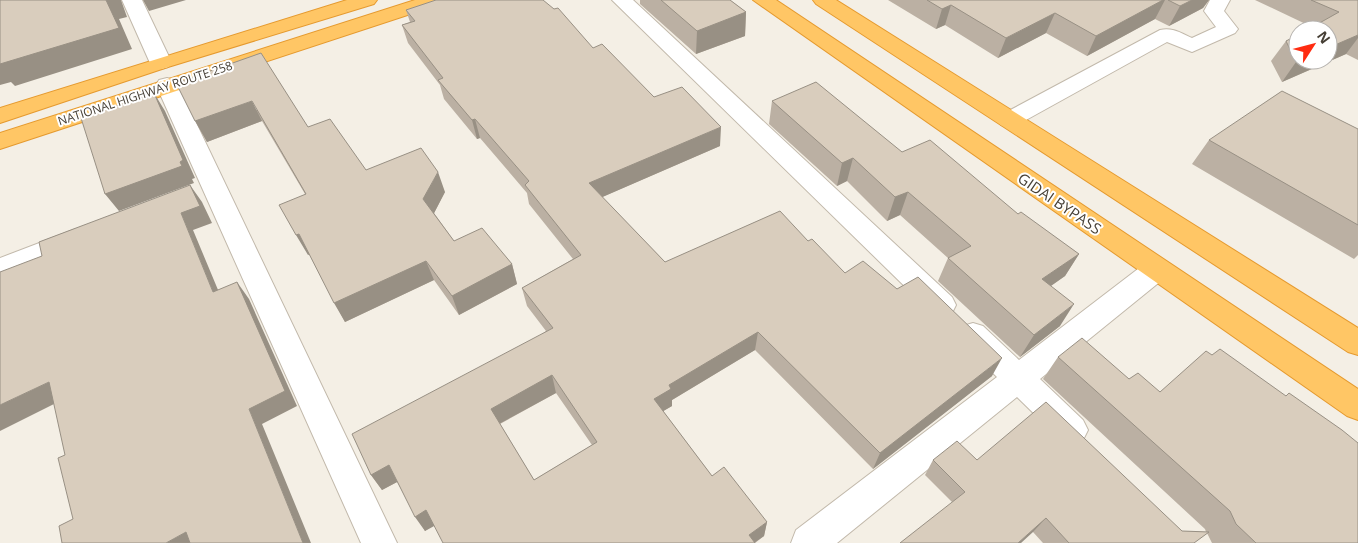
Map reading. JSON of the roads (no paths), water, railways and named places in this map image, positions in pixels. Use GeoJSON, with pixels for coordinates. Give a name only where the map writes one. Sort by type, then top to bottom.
{"type":"FeatureCollection","features":[{"type":"Feature","properties":{"kind":"highway","name":"NATIONAL HIGHWAY ROUTE 258"},"geometry":{"type":"LineString","coordinates":[[0,141],[164,74],[367,0]]}},
{"type":"Feature","properties":{"kind":"highway","name":"NATIONAL HIGHWAY ROUTE 258"},"geometry":{"type":"LineString","coordinates":[[0,116],[164,74],[434,0]]}},
{"type":"Feature","properties":{"kind":"highway","name":"GIDAI BYPASS"},"geometry":{"type":"LineString","coordinates":[[763,0],[1358,406]]}},
{"type":"Feature","properties":{"kind":"highway"},"geometry":{"type":"LineString","coordinates":[[823,0],[1358,343]]}},
{"type":"Feature","properties":{"kind":"street"},"geometry":{"type":"LineString","coordinates":[[132,0],[164,74],[204,191],[379,543]]}},
{"type":"Feature","properties":{"kind":"street"},"geometry":{"type":"LineString","coordinates":[[622,0],[1096,452]]}},
{"type":"Feature","properties":{"kind":"street"},"geometry":{"type":"LineString","coordinates":[[1009,120],[1167,34],[1192,46],[1228,29],[1214,11],[1220,0]]}},
{"type":"Feature","properties":{"kind":"street"},"geometry":{"type":"LineString","coordinates":[[0,269],[102,230]]}},
{"type":"Feature","properties":{"kind":"street"},"geometry":{"type":"LineString","coordinates":[[809,543],[1157,269]]}}]}
